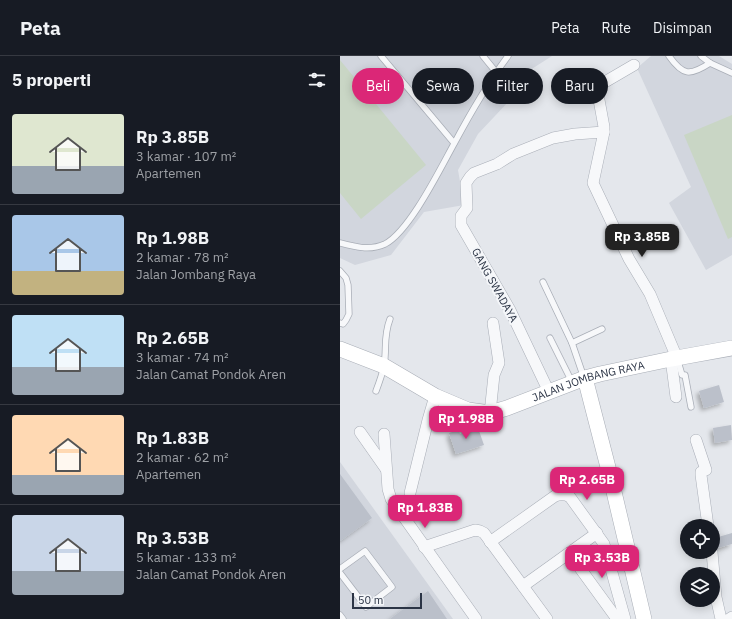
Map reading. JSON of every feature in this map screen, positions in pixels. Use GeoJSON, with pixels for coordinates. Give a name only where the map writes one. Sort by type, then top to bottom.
{"type":"FeatureCollection","features":[{"type":"Feature","properties":{"kind":"main road","name":"JALAN JOMBANG RAYA"},"geometry":{"type":"LineString","coordinates":[[340,349],[384,366],[435,396],[468,410],[490,413],[507,408],[578,380],[600,374],[674,358],[732,348]]}},
{"type":"Feature","properties":{"kind":"main road"},"geometry":{"type":"LineString","coordinates":[[578,380],[610,475],[644,619]]}},
{"type":"Feature","properties":{"kind":"street"},"geometry":{"type":"LineString","coordinates":[[634,65],[598,86],[597,89],[604,132],[593,183],[652,300],[674,358],[676,397]]}},
{"type":"Feature","properties":{"kind":"street","name":"GANG SWADAYA"},"geometry":{"type":"LineString","coordinates":[[549,392],[510,310],[461,225],[461,216],[466,208],[466,184],[474,173],[497,164],[513,154],[553,138],[575,134],[604,132]]}},
{"type":"Feature","properties":{"kind":"street"},"geometry":{"type":"LineString","coordinates":[[490,413],[494,375],[500,363],[493,323]]}},
{"type":"Feature","properties":{"kind":"street"},"geometry":{"type":"LineString","coordinates":[[410,493],[435,396]]}},
{"type":"Feature","properties":{"kind":"street"},"geometry":{"type":"LineString","coordinates":[[360,432],[387,469]]}},
{"type":"Feature","properties":{"kind":"street"},"geometry":{"type":"LineString","coordinates":[[384,434],[388,489],[391,499],[476,619]]}},
{"type":"Feature","properties":{"kind":"street"},"geometry":{"type":"LineString","coordinates":[[696,440],[706,470],[701,472],[700,475],[707,519]]}},
{"type":"Feature","properties":{"kind":"street"},"geometry":{"type":"LineString","coordinates":[[490,542],[560,494],[570,497],[604,544],[625,619]]}},
{"type":"Feature","properties":{"kind":"street"},"geometry":{"type":"LineString","coordinates":[[424,547],[475,530],[484,533],[547,619]]}},
{"type":"Feature","properties":{"kind":"street"},"geometry":{"type":"LineString","coordinates":[[523,586],[597,533]]}},
{"type":"Feature","properties":{"kind":"street"},"geometry":{"type":"LineString","coordinates":[[569,553],[617,619]]}},
{"type":"Feature","properties":{"kind":"street"},"geometry":{"type":"LineString","coordinates":[[713,559],[716,597],[721,619]]}},
{"type":"Feature","properties":{"kind":"lane"},"geometry":{"type":"LineString","coordinates":[[381,56],[454,143]]}},
{"type":"Feature","properties":{"kind":"lane"},"geometry":{"type":"LineString","coordinates":[[483,56],[493,68]]}},
{"type":"Feature","properties":{"kind":"lane"},"geometry":{"type":"LineString","coordinates":[[499,68],[508,56]]}},
{"type":"Feature","properties":{"kind":"lane"},"geometry":{"type":"LineString","coordinates":[[669,56],[675,64],[687,73],[697,72],[710,63]]}},
{"type":"Feature","properties":{"kind":"lane"},"geometry":{"type":"LineString","coordinates":[[702,56],[710,63],[732,73]]}},
{"type":"Feature","properties":{"kind":"lane"},"geometry":{"type":"LineString","coordinates":[[340,243],[356,248],[374,248],[385,244],[395,237],[410,219],[444,164],[454,143],[482,96]]}},
{"type":"Feature","properties":{"kind":"lane"},"geometry":{"type":"LineString","coordinates":[[340,271],[346,278],[348,285],[349,314],[346,320],[342,324],[340,323]]}},
{"type":"Feature","properties":{"kind":"lane"},"geometry":{"type":"LineString","coordinates":[[543,282],[572,343],[578,380]]}},
{"type":"Feature","properties":{"kind":"lane"},"geometry":{"type":"LineString","coordinates":[[376,391],[384,366],[384,340],[390,319]]}},
{"type":"Feature","properties":{"kind":"lane"},"geometry":{"type":"LineString","coordinates":[[572,343],[602,330]]}},
{"type":"Feature","properties":{"kind":"lane"},"geometry":{"type":"LineString","coordinates":[[550,338],[578,380]]}},
{"type":"Feature","properties":{"kind":"lane"},"geometry":{"type":"LineString","coordinates":[[674,358],[682,376],[685,375],[691,407]]}},
{"type":"Feature","properties":{"kind":"lane"},"geometry":{"type":"LineString","coordinates":[[340,573],[366,607],[392,587],[365,551],[341,567]]}},
{"type":"Feature","properties":{"kind":"lane"},"geometry":{"type":"LineString","coordinates":[[340,615],[343,619]]}},
{"type":"Feature","properties":{"kind":"shaded area"},"geometry":{"type":"Polygon","coordinates":[[[340,56],[552,56],[533,68],[482,68],[482,104],[506,104],[478,134],[458,170],[464,205],[424,212],[391,255],[355,265],[340,258],[340,56]]]}},
{"type":"Feature","properties":{"kind":"shaded area"},"geometry":{"type":"Polygon","coordinates":[[[651,56],[719,56],[732,64],[732,255],[706,270],[669,203],[691,187],[637,68],[651,56]]]}},
{"type":"Feature","properties":{"kind":"shaded area"},"geometry":{"type":"Polygon","coordinates":[[[340,462],[453,619],[340,619],[340,462]]]}},
{"type":"Feature","properties":{"kind":"green space"},"geometry":{"type":"Polygon","coordinates":[[[340,60],[352,75],[352,104],[376,104],[426,165],[361,219],[340,193],[340,60]]]}},
{"type":"Feature","properties":{"kind":"green space"},"geometry":{"type":"Polygon","coordinates":[[[732,115],[732,237],[728,239],[684,135],[732,115]]]}},
{"type":"Feature","properties":{"kind":"building"},"geometry":{"type":"Polygon","coordinates":[[[719,385],[724,402],[704,408],[699,391],[719,385]]]}},
{"type":"Feature","properties":{"kind":"building"},"geometry":{"type":"Polygon","coordinates":[[[731,425],[732,440],[715,443],[713,428],[731,425]]]}},
{"type":"Feature","properties":{"kind":"building"},"geometry":{"type":"Polygon","coordinates":[[[470,427],[471,430],[478,428],[484,445],[456,454],[449,433],[459,430],[460,434],[465,432],[464,429],[470,427]]]}},
{"type":"Feature","properties":{"kind":"building"},"geometry":{"type":"Polygon","coordinates":[[[340,474],[372,518],[340,541],[340,474]]]}},
{"type":"Feature","properties":{"kind":"building"},"geometry":{"type":"Polygon","coordinates":[[[732,533],[732,544],[720,547],[720,537],[732,533]]]}},
{"type":"Feature","properties":{"kind":"building"},"geometry":{"type":"Polygon","coordinates":[[[428,591],[447,619],[390,619],[428,591]]]}}]}
